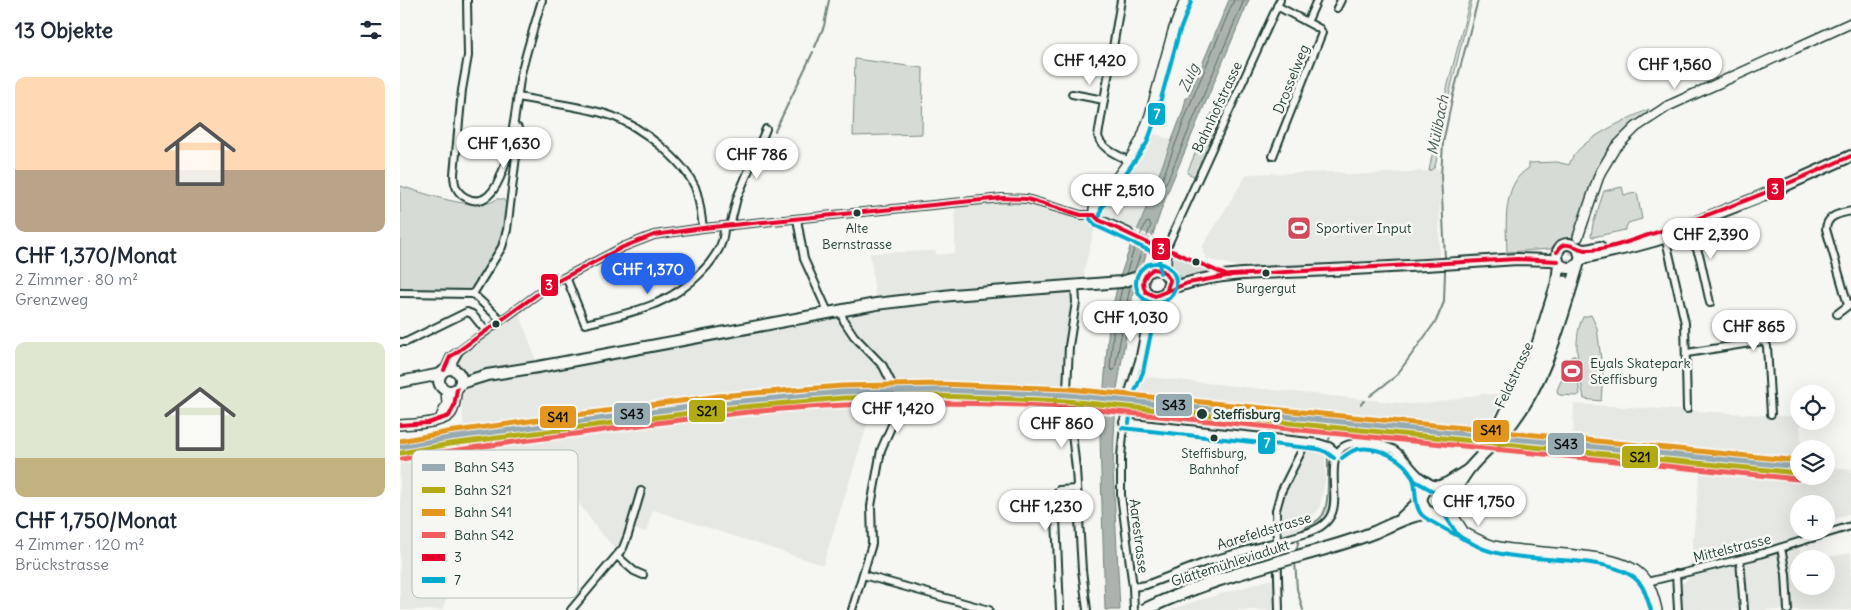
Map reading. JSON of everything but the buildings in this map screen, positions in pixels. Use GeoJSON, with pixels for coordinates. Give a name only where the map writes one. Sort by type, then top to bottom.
{"type":"FeatureCollection","features":[{"type":"Feature","properties":{"kind":"highway"},"geometry":{"type":"LineString","coordinates":[[1400,520],[1416,505],[1421,496]]}},
{"type":"Feature","properties":{"kind":"highway"},"geometry":{"type":"LineString","coordinates":[[1400,520],[1432,514]]}},
{"type":"Feature","properties":{"kind":"highway","name":"Glättemühleviadukt"},"geometry":{"type":"LineString","coordinates":[[1144,610],[1191,589],[1367,535],[1400,520]]}},
{"type":"Feature","properties":{"kind":"main road"},"geometry":{"type":"LineString","coordinates":[[1128,233],[1099,220],[1094,215],[1095,207],[1128,161],[1145,131],[1172,32],[1185,0]]}},
{"type":"Feature","properties":{"kind":"main road"},"geometry":{"type":"LineString","coordinates":[[1578,237],[1591,195],[1604,164],[1622,140],[1643,121],[1681,100],[1851,23]]}},
{"type":"Feature","properties":{"kind":"main road"},"geometry":{"type":"LineString","coordinates":[[1489,448],[1534,354],[1557,282],[1560,247],[1568,244],[1588,250],[1688,225],[1762,196],[1851,156]]}},
{"type":"Feature","properties":{"kind":"main road"},"geometry":{"type":"LineString","coordinates":[[1558,259],[1564,267],[1570,268],[1587,257],[1666,236],[1688,225]]}},
{"type":"Feature","properties":{"kind":"main road"},"geometry":{"type":"LineString","coordinates":[[1156,245],[1165,251],[1166,256],[1167,275],[1170,285],[1164,293]]}},
{"type":"Feature","properties":{"kind":"main road"},"geometry":{"type":"LineString","coordinates":[[1489,448],[1505,433],[1514,421],[1535,385],[1555,334],[1579,262],[1581,253],[1578,248]]}},
{"type":"Feature","properties":{"kind":"main road"},"geometry":{"type":"LineString","coordinates":[[1144,290],[1142,282],[1165,251]]}},
{"type":"Feature","properties":{"kind":"main road"},"geometry":{"type":"LineString","coordinates":[[1117,283],[1144,290],[1155,296],[1189,282],[1244,274],[1518,259],[1558,259]]}},
{"type":"Feature","properties":{"kind":"main road"},"geometry":{"type":"LineString","coordinates":[[405,381],[486,375],[538,367],[828,312],[924,298],[1117,283],[1160,269],[1167,275],[1189,282]]}},
{"type":"Feature","properties":{"kind":"main road","name":"Feldstrasse"},"geometry":{"type":"LineString","coordinates":[[1451,503],[1455,492],[1469,469],[1489,448],[1511,416],[1532,374],[1549,331],[1565,281]]}},
{"type":"Feature","properties":{"kind":"main road"},"geometry":{"type":"LineString","coordinates":[[405,381],[451,391],[453,376]]}},
{"type":"Feature","properties":{"kind":"main road"},"geometry":{"type":"LineString","coordinates":[[440,420],[448,404],[439,380],[453,376]]}},
{"type":"Feature","properties":{"kind":"main road"},"geometry":{"type":"LineString","coordinates":[[400,425],[440,420],[452,412],[453,376]]}},
{"type":"Feature","properties":{"kind":"main road","name":"Feldstrasse"},"geometry":{"type":"LineString","coordinates":[[1437,487],[1449,482],[1469,469]]}},
{"type":"Feature","properties":{"kind":"main road"},"geometry":{"type":"LineString","coordinates":[[1462,530],[1452,514],[1447,491],[1437,487],[1426,489],[1421,496],[1426,510],[1478,540],[1496,546],[1523,550],[1603,558],[1634,569],[1647,582],[1657,610]]}},
{"type":"Feature","properties":{"kind":"main road"},"geometry":{"type":"LineString","coordinates":[[1432,514],[1444,513],[1451,503]]}},
{"type":"Feature","properties":{"kind":"street"},"geometry":{"type":"LineString","coordinates":[[467,0],[468,49],[454,174],[456,189],[463,196],[472,200],[478,200],[487,196],[503,170],[514,126],[521,75],[542,0]]}},
{"type":"Feature","properties":{"kind":"street"},"geometry":{"type":"LineString","coordinates":[[1121,0],[1098,133],[1099,140],[1109,150],[1128,161]]}},
{"type":"Feature","properties":{"kind":"street"},"geometry":{"type":"LineString","coordinates":[[1309,18],[1317,0]]}},
{"type":"Feature","properties":{"kind":"street"},"geometry":{"type":"LineString","coordinates":[[1337,8],[1341,0]]}},
{"type":"Feature","properties":{"kind":"street","name":"Drosselweg"},"geometry":{"type":"LineString","coordinates":[[1273,156],[1322,33],[1320,29],[1279,3]]}},
{"type":"Feature","properties":{"kind":"street","name":"Bahnhofstrasse"},"geometry":{"type":"LineString","coordinates":[[1165,251],[1279,3]]}},
{"type":"Feature","properties":{"kind":"street"},"geometry":{"type":"LineString","coordinates":[[1072,94],[1104,100]]}},
{"type":"Feature","properties":{"kind":"street"},"geometry":{"type":"LineString","coordinates":[[518,97],[612,116],[647,135],[689,176],[699,198],[703,228]]}},
{"type":"Feature","properties":{"kind":"street"},"geometry":{"type":"LineString","coordinates":[[473,294],[502,247],[507,230],[519,138],[519,130],[514,126]]}},
{"type":"Feature","properties":{"kind":"street"},"geometry":{"type":"LineString","coordinates":[[566,277],[585,324],[624,315],[673,296],[696,278],[722,246],[737,198],[766,129]]}},
{"type":"Feature","properties":{"kind":"street"},"geometry":{"type":"LineString","coordinates":[[453,376],[450,357],[501,320],[536,295],[566,277],[646,237],[703,228],[1011,198],[1040,202],[1081,215],[1094,215]]}},
{"type":"Feature","properties":{"kind":"street"},"geometry":{"type":"LineString","coordinates":[[1837,314],[1849,304],[1826,229],[1826,222],[1832,216],[1851,210]]}},
{"type":"Feature","properties":{"kind":"street"},"geometry":{"type":"LineString","coordinates":[[797,219],[804,258],[828,312]]}},
{"type":"Feature","properties":{"kind":"street"},"geometry":{"type":"LineString","coordinates":[[1688,225],[1700,258],[1710,302]]}},
{"type":"Feature","properties":{"kind":"street"},"geometry":{"type":"LineString","coordinates":[[1666,236],[1684,318],[1687,353],[1687,409]]}},
{"type":"Feature","properties":{"kind":"street"},"geometry":{"type":"LineString","coordinates":[[1075,286],[1076,302],[1069,346],[1067,392],[1077,489],[1082,570],[1088,610]]}},
{"type":"Feature","properties":{"kind":"street"},"geometry":{"type":"LineString","coordinates":[[1144,290],[1148,315]]}},
{"type":"Feature","properties":{"kind":"street"},"geometry":{"type":"LineString","coordinates":[[400,293],[473,294],[501,320]]}},
{"type":"Feature","properties":{"kind":"street"},"geometry":{"type":"LineString","coordinates":[[1148,315],[1164,293]]}},
{"type":"Feature","properties":{"kind":"street"},"geometry":{"type":"LineString","coordinates":[[840,310],[844,321],[854,336],[883,366],[892,382],[895,399],[895,418],[881,450],[871,512],[872,544],[852,610]]}},
{"type":"Feature","properties":{"kind":"street"},"geometry":{"type":"LineString","coordinates":[[400,342],[406,342],[468,312],[477,318],[486,332]]}},
{"type":"Feature","properties":{"kind":"street","name":"Aarestrasse"},"geometry":{"type":"LineString","coordinates":[[1134,610],[1121,486],[1123,422],[1127,394],[1134,377],[1148,315]]}},
{"type":"Feature","properties":{"kind":"street"},"geometry":{"type":"LineString","coordinates":[[1687,353],[1763,341],[1767,346],[1771,414]]}},
{"type":"Feature","properties":{"kind":"street"},"geometry":{"type":"LineString","coordinates":[[453,376],[453,362],[459,351]]}},
{"type":"Feature","properties":{"kind":"street"},"geometry":{"type":"LineString","coordinates":[[1123,422],[1324,444],[1338,453],[1344,446],[1352,443],[1371,443],[1385,446],[1400,453],[1419,476],[1437,487]]}},
{"type":"Feature","properties":{"kind":"street"},"geometry":{"type":"LineString","coordinates":[[1279,610],[1275,522],[1278,501],[1303,448],[1304,442]]}},
{"type":"Feature","properties":{"kind":"street","name":"Aarefeldstrasse"},"geometry":{"type":"LineString","coordinates":[[1133,588],[1146,585],[1206,562],[1304,534],[1322,526],[1328,521],[1334,506],[1334,466],[1338,453]]}},
{"type":"Feature","properties":{"kind":"street"},"geometry":{"type":"LineString","coordinates":[[1419,476],[1421,496]]}},
{"type":"Feature","properties":{"kind":"street"},"geometry":{"type":"LineString","coordinates":[[1060,610],[1054,497],[1059,490],[1077,489]]}},
{"type":"Feature","properties":{"kind":"street"},"geometry":{"type":"LineString","coordinates":[[571,610],[617,556],[628,535],[640,492]]}},
{"type":"Feature","properties":{"kind":"street","name":"Mittelstrasse"},"geometry":{"type":"LineString","coordinates":[[1647,582],[1740,560],[1851,526]]}},
{"type":"Feature","properties":{"kind":"street"},"geometry":{"type":"LineString","coordinates":[[1780,548],[1786,574],[1788,610]]}},
{"type":"Feature","properties":{"kind":"street"},"geometry":{"type":"LineString","coordinates":[[617,556],[634,571],[643,575]]}},
{"type":"Feature","properties":{"kind":"street"},"geometry":{"type":"LineString","coordinates":[[1740,560],[1744,610]]}},
{"type":"Feature","properties":{"kind":"street"},"geometry":{"type":"LineString","coordinates":[[1676,574],[1678,610]]}},
{"type":"Feature","properties":{"kind":"street"},"geometry":{"type":"LineString","coordinates":[[863,575],[989,610]]}},
{"type":"Feature","properties":{"kind":"shaded area"},"geometry":{"type":"Polygon","coordinates":[[[1470,0],[1472,0],[1441,129],[1436,163],[1434,168],[1429,171],[1440,115],[1470,0]]]}},
{"type":"Feature","properties":{"kind":"shaded area"},"geometry":{"type":"Polygon","coordinates":[[[855,59],[923,68],[922,134],[853,136],[855,59]]]}},
{"type":"Feature","properties":{"kind":"shaded area"},"geometry":{"type":"Polygon","coordinates":[[[1215,106],[1226,110],[1196,177],[1187,173],[1215,106]]]}},
{"type":"Feature","properties":{"kind":"shaded area"},"geometry":{"type":"Polygon","coordinates":[[[1649,109],[1642,118],[1615,142],[1600,164],[1581,213],[1574,239],[1559,241],[1556,246],[1550,249],[1507,252],[1507,206],[1514,184],[1520,175],[1529,168],[1529,163],[1557,162],[1569,165],[1581,147],[1591,139],[1649,109]]]}},
{"type":"Feature","properties":{"kind":"shaded area"},"geometry":{"type":"Polygon","coordinates":[[[1145,131],[1172,140],[1135,236],[1097,219],[1084,270],[1085,285],[1075,286],[1068,389],[1097,387],[1096,406],[1054,402],[1052,407],[976,403],[899,402],[890,398],[891,420],[869,419],[823,565],[653,510],[646,532],[630,528],[620,553],[599,531],[578,502],[578,450],[412,450],[412,598],[447,598],[442,610],[400,610],[400,441],[464,431],[459,351],[518,308],[538,367],[876,304],[869,253],[935,251],[937,255],[955,253],[955,202],[1017,198],[1081,215],[1094,215],[1145,131]]]}},
{"type":"Feature","properties":{"kind":"shaded area"},"geometry":{"type":"Polygon","coordinates":[[[1434,168],[1440,170],[1439,259],[1244,268],[1207,259],[1203,253],[1203,246],[1247,174],[1339,172],[1349,175],[1431,171],[1434,168]]]}},
{"type":"Feature","properties":{"kind":"shaded area"},"geometry":{"type":"Polygon","coordinates":[[[400,186],[435,197],[464,203],[488,203],[497,199],[503,199],[507,204],[505,230],[500,247],[472,292],[400,291],[400,186]]]}},
{"type":"Feature","properties":{"kind":"shaded area"},"geometry":{"type":"Polygon","coordinates":[[[1622,187],[1624,195],[1637,193],[1642,219],[1628,223],[1625,230],[1591,236],[1604,191],[1622,187]]]}},
{"type":"Feature","properties":{"kind":"shaded area"},"geometry":{"type":"Polygon","coordinates":[[[1173,253],[1216,272],[1192,278],[1180,278],[1180,276],[1170,272],[1173,253]]]}},
{"type":"Feature","properties":{"kind":"shaded area"},"geometry":{"type":"Polygon","coordinates":[[[1591,315],[1597,328],[1603,375],[1601,401],[1584,399],[1577,357],[1579,326],[1583,317],[1591,315]]]}},
{"type":"Feature","properties":{"kind":"shaded area","name":"Eyals Skatepark Steffisburg"},"geometry":{"type":"Polygon","coordinates":[[[1572,355],[1575,355],[1580,394],[1577,396],[1560,395],[1557,390],[1572,355]]]}},
{"type":"Feature","properties":{"kind":"shaded area"},"geometry":{"type":"Polygon","coordinates":[[[1138,376],[1410,404],[1433,403],[1482,394],[1507,395],[1471,446],[1314,431],[1298,441],[1128,425],[1121,409],[1124,380],[1138,376]]]}},
{"type":"Feature","properties":{"kind":"shaded area"},"geometry":{"type":"Polygon","coordinates":[[[1574,404],[1790,416],[1790,430],[1800,430],[1801,440],[1790,440],[1790,485],[1835,485],[1835,468],[1851,469],[1851,513],[1835,519],[1835,495],[1790,495],[1790,540],[1799,540],[1800,550],[1790,550],[1790,595],[1835,595],[1835,556],[1851,553],[1851,610],[1679,610],[1678,593],[1680,585],[1689,578],[1701,464],[1512,446],[1518,437],[1573,442],[1574,404]]]}},
{"type":"Feature","properties":{"kind":"shaded area"},"geometry":{"type":"Polygon","coordinates":[[[1308,444],[1325,450],[1325,482],[1319,509],[1297,533],[1279,535],[1277,513],[1280,500],[1308,444]]]}},
{"type":"Feature","properties":{"kind":"shaded area"},"geometry":{"type":"Polygon","coordinates":[[[1277,578],[1278,610],[1169,610],[1203,599],[1277,578]]]}},
{"type":"Feature","properties":{"kind":"water"},"geometry":{"type":"Polygon","coordinates":[[[1229,0],[1249,0],[1166,196],[1133,293],[1117,389],[1114,436],[1113,469],[1120,610],[1105,610],[1100,437],[1109,324],[1118,283],[1131,244],[1183,111],[1186,98],[1188,98],[1229,0]]]}},
{"type":"Feature","properties":{"kind":"pier"},"geometry":{"type":"Polygon","coordinates":[[[1135,229],[1154,237],[1149,250],[1129,241],[1135,229]]]}},
{"type":"Feature","properties":{"kind":"pier"},"geometry":{"type":"Polygon","coordinates":[[[1100,396],[1118,398],[1117,408],[1099,406],[1100,396]]]}},
{"type":"Feature","properties":{"kind":"waterway"},"geometry":{"type":"LineString","coordinates":[[815,47],[824,26],[829,0]]}},
{"type":"Feature","properties":{"kind":"waterway","name":"Mülibach"},"geometry":{"type":"LineString","coordinates":[[1445,258],[1441,176],[1443,143],[1453,95],[1478,0]]}},
{"type":"Feature","properties":{"kind":"waterway"},"geometry":{"type":"LineString","coordinates":[[775,131],[813,52]]}},
{"type":"Feature","properties":{"kind":"waterway","name":"Mülibach"},"geometry":{"type":"LineString","coordinates":[[1370,396],[1396,376],[1436,321],[1444,302],[1445,271]]}},
{"type":"Feature","properties":{"kind":"waterway","name":"Mülibach"},"geometry":{"type":"LineString","coordinates":[[1361,404],[1364,401]]}},
{"type":"Feature","properties":{"kind":"waterway","name":"Mülibach"},"geometry":{"type":"LineString","coordinates":[[1329,440],[1330,436]]}},
{"type":"Feature","properties":{"kind":"waterway","name":"Mülibach"},"geometry":{"type":"LineString","coordinates":[[1302,530],[1318,520],[1325,510],[1328,495],[1328,452]]}},
{"type":"Feature","properties":{"kind":"waterway","name":"Mülibach"},"geometry":{"type":"LineString","coordinates":[[1296,552],[1299,539]]}},
{"type":"Feature","properties":{"kind":"waterway","name":"Mülibach"},"geometry":{"type":"LineString","coordinates":[[1295,561],[1297,589],[1303,610]]}},
{"type":"Feature","properties":{"kind":"tunnel"},"geometry":{"type":"LineString","coordinates":[[1128,233],[1156,245]]}},
{"type":"Feature","properties":{"kind":"tunnel"},"geometry":{"type":"LineString","coordinates":[[1565,281],[1577,241]]}},
{"type":"Feature","properties":{"kind":"railway"},"geometry":{"type":"LineString","coordinates":[[509,435],[746,405],[889,395]]}},
{"type":"Feature","properties":{"kind":"railway"},"geometry":{"type":"LineString","coordinates":[[1150,409],[1236,412]]}},
{"type":"Feature","properties":{"kind":"railway"},"geometry":{"type":"LineString","coordinates":[[1250,413],[1307,414]]}},
{"type":"Feature","properties":{"kind":"rail line","name":"S41"},"geometry":{"type":"LineString","coordinates":[[400,441],[448,432],[719,396],[842,386],[939,384],[1069,389],[1790,460]]}},
{"type":"Feature","properties":{"kind":"rail line","name":"S43"},"geometry":{"type":"LineString","coordinates":[[400,447],[449,438],[720,403],[842,392],[939,390],[1068,395],[1790,466]]}},
{"type":"Feature","properties":{"kind":"rail line","name":"S21"},"geometry":{"type":"LineString","coordinates":[[417,450],[450,444],[721,409],[843,398],[939,396],[1067,401],[1790,472]]}},
{"type":"Feature","properties":{"kind":"rail line","name":"S42"},"geometry":{"type":"LineString","coordinates":[[454,450],[745,412],[900,403],[1011,404],[1067,407],[1790,478]]}},
{"type":"Feature","properties":{"kind":"rail line","name":"S21"},"geometry":{"type":"LineString","coordinates":[[401,453],[412,451]]}},
{"type":"Feature","properties":{"kind":"rail line","name":"S42"},"geometry":{"type":"LineString","coordinates":[[402,459],[412,457]]}},
{"type":"Feature","properties":{"kind":"transit line","name":"7"},"geometry":{"type":"LineString","coordinates":[[1100,216],[1101,209],[1147,143],[1179,33],[1191,2]]}},
{"type":"Feature","properties":{"kind":"transit line","name":"3"},"geometry":{"type":"LineString","coordinates":[[1557,252],[1563,245],[1594,250],[1629,242],[1748,200],[1851,156]]}},
{"type":"Feature","properties":{"kind":"transit line","name":"3"},"geometry":{"type":"LineString","coordinates":[[444,370],[450,357],[550,285],[623,247],[654,235],[703,228],[1002,198],[1027,199],[1081,215],[1094,215]]}},
{"type":"Feature","properties":{"kind":"transit line","name":"3"},"geometry":{"type":"LineString","coordinates":[[1094,215],[1099,220],[1165,251],[1172,251],[1228,276],[1231,275]]}},
{"type":"Feature","properties":{"kind":"transit line","name":"7"},"geometry":{"type":"LineString","coordinates":[[1090,219],[1096,226],[1159,255],[1160,273]]}},
{"type":"Feature","properties":{"kind":"transit line","name":"3"},"geometry":{"type":"LineString","coordinates":[[1167,290],[1170,280],[1163,271],[1153,269],[1145,276],[1144,288],[1146,292],[1155,296],[1188,283],[1232,275],[1517,259],[1558,261]]}},
{"type":"Feature","properties":{"kind":"transit line","name":"7"},"geometry":{"type":"LineString","coordinates":[[1152,263],[1160,263],[1167,266],[1173,272],[1176,283],[1173,294],[1167,300],[1160,303],[1152,303],[1145,300],[1139,294],[1136,287],[1136,279],[1139,272],[1145,266],[1152,263]]}},
{"type":"Feature","properties":{"kind":"transit line","name":"7"},"geometry":{"type":"LineString","coordinates":[[1129,423],[1133,396],[1143,372],[1154,318],[1167,299]]}},
{"type":"Feature","properties":{"kind":"transit line","name":"3"},"geometry":{"type":"LineString","coordinates":[[400,425],[428,423],[449,416],[454,406],[457,389]]}},
{"type":"Feature","properties":{"kind":"transit line","name":"7"},"geometry":{"type":"LineString","coordinates":[[1122,428],[1318,449],[1334,458]]}},
{"type":"Feature","properties":{"kind":"transit line","name":"7"},"geometry":{"type":"LineString","coordinates":[[1342,458],[1358,449],[1374,450],[1390,455],[1409,471],[1413,478],[1419,510],[1430,521],[1477,546],[1495,553],[1611,567],[1628,574],[1641,585],[1651,610]]}},
{"type":"Feature","properties":{"kind":"transit line","name":"7"},"geometry":{"type":"LineString","coordinates":[[1407,470],[1415,481],[1442,496],[1446,502],[1446,517],[1457,534],[1463,539]]}},
{"type":"Feature","properties":{"kind":"place","name":"Alte Bernstrasse"},"geometry":{"type":"Point","coordinates":[857,213]}},
{"type":"Feature","properties":{"kind":"place","name":"Sportiver Input"},"geometry":{"type":"Point","coordinates":[1299,228]}},
{"type":"Feature","properties":{"kind":"place","name":"Burgergut"},"geometry":{"type":"Point","coordinates":[1266,273]}},
{"type":"Feature","properties":{"kind":"place","name":"Eyals Skatepark Steffisburg"},"geometry":{"type":"Point","coordinates":[1572,371]}},
{"type":"Feature","properties":{"kind":"place","name":"Steffisburg"},"geometry":{"type":"Point","coordinates":[1202,414]}},
{"type":"Feature","properties":{"kind":"place","name":"Steffisburg, Bahnhof"},"geometry":{"type":"Point","coordinates":[1214,438]}},
{"type":"Feature","properties":{"kind":"water label","name":"Zulg"},"geometry":{"type":"Point","coordinates":[1189,78]}}]}
